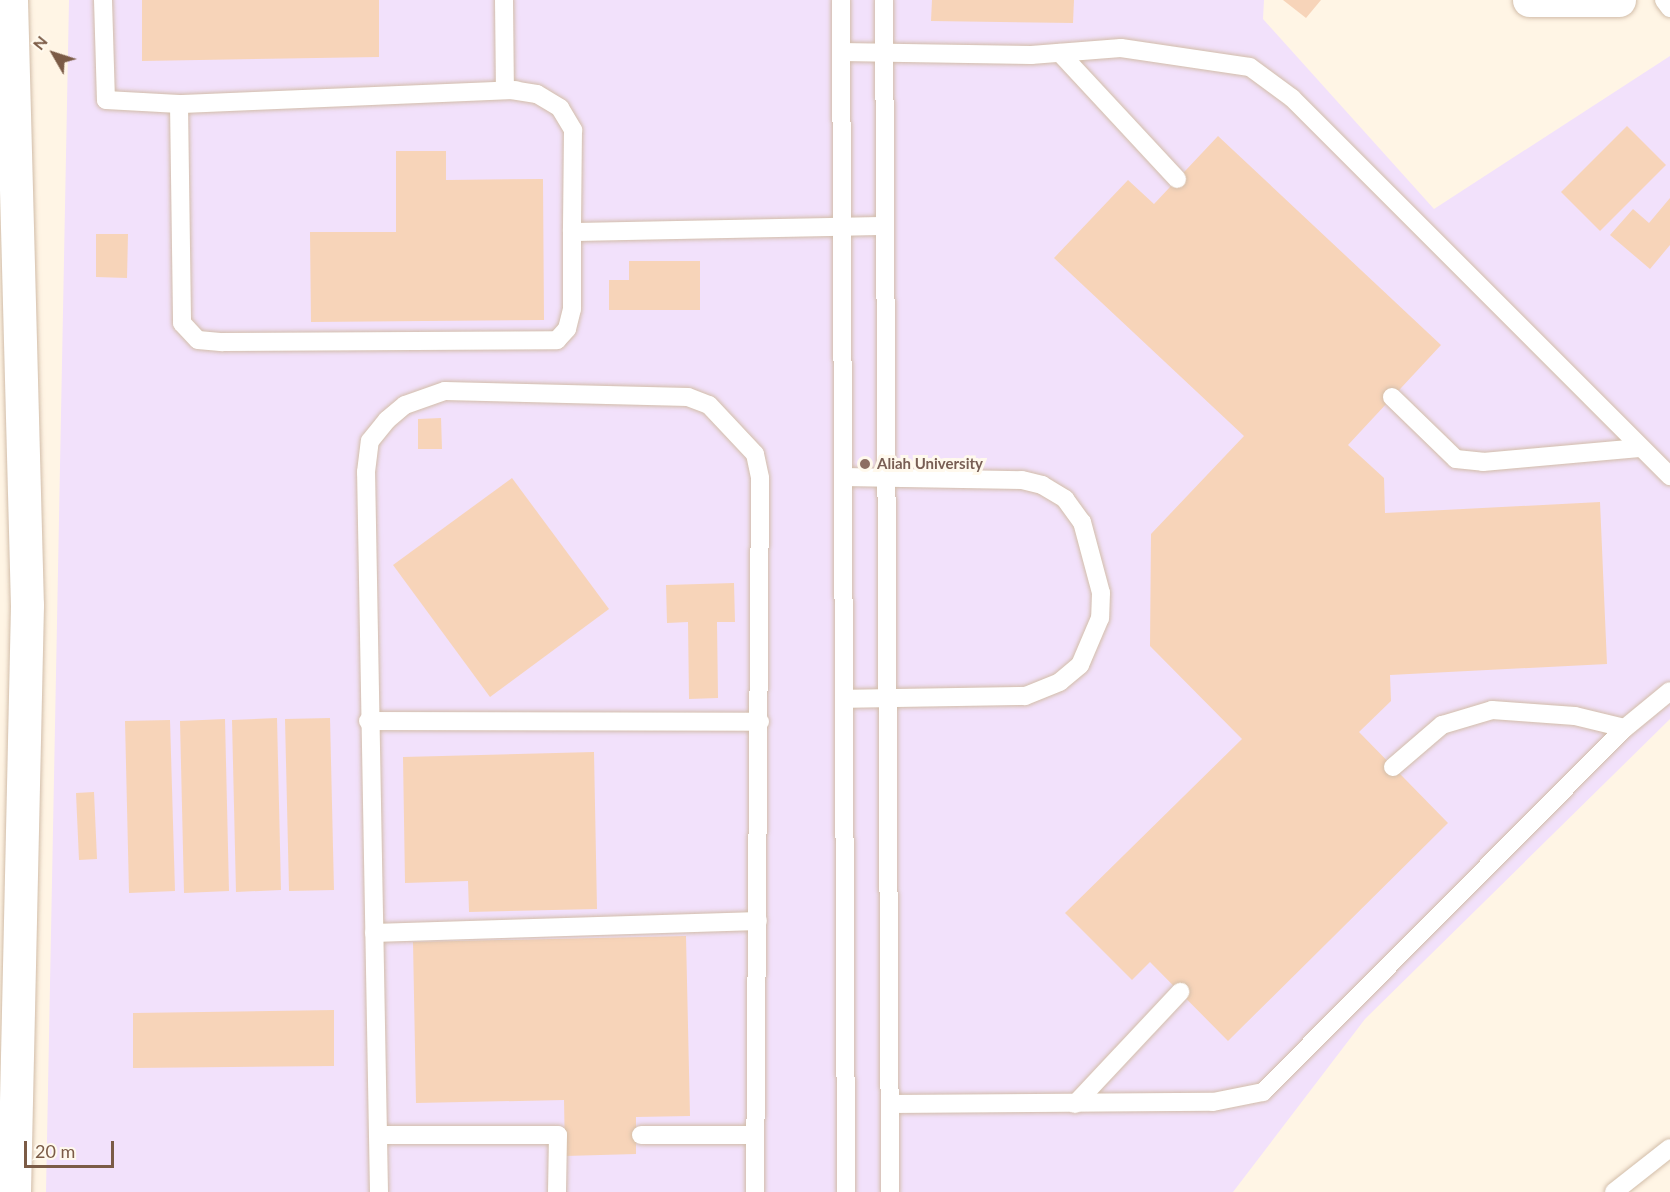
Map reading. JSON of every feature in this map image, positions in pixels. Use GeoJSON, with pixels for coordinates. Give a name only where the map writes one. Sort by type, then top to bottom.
{"type":"FeatureCollection","features":[{"type":"Feature","properties":{"kind":"street"},"geometry":{"type":"LineString","coordinates":[[11,0],[27,605],[14,1192]]}},
{"type":"Feature","properties":{"kind":"street"},"geometry":{"type":"LineString","coordinates":[[1528,0],[1619,0]]}},
{"type":"Feature","properties":{"kind":"lane"},"geometry":{"type":"LineString","coordinates":[[103,0],[106,100],[179,104],[516,90]]}},
{"type":"Feature","properties":{"kind":"lane"},"geometry":{"type":"LineString","coordinates":[[179,104],[180,303],[182,323],[198,340],[557,340],[567,329],[572,309],[573,130],[560,108],[537,94],[505,89],[504,0]]}},
{"type":"Feature","properties":{"kind":"lane"},"geometry":{"type":"LineString","coordinates":[[841,0],[846,1192]]}},
{"type":"Feature","properties":{"kind":"lane"},"geometry":{"type":"LineString","coordinates":[[884,0],[890,1192]]}},
{"type":"Feature","properties":{"kind":"lane"},"geometry":{"type":"LineString","coordinates":[[1664,0],[1670,8]]}},
{"type":"Feature","properties":{"kind":"lane"},"geometry":{"type":"LineString","coordinates":[[841,52],[884,54],[1060,52],[1121,48],[1250,67],[1292,98],[1639,448],[1670,476]]}},
{"type":"Feature","properties":{"kind":"lane"},"geometry":{"type":"LineString","coordinates":[[1060,52],[1177,179]]}},
{"type":"Feature","properties":{"kind":"lane"},"geometry":{"type":"LineString","coordinates":[[572,232],[884,226]]}},
{"type":"Feature","properties":{"kind":"lane"},"geometry":{"type":"LineString","coordinates":[[379,1192],[368,721],[370,441],[405,405],[445,392],[688,397],[709,405],[743,435],[755,454],[760,478],[760,722],[755,1192]]}},
{"type":"Feature","properties":{"kind":"lane"},"geometry":{"type":"LineString","coordinates":[[1392,397],[1456,459],[1550,458],[1639,448]]}},
{"type":"Feature","properties":{"kind":"lane"},"geometry":{"type":"LineString","coordinates":[[843,477],[1042,485],[1065,499],[1082,522],[1101,593],[1092,647],[1059,682],[1025,696],[844,699]]}},
{"type":"Feature","properties":{"kind":"lane"},"geometry":{"type":"LineString","coordinates":[[890,1104],[1213,1102],[1263,1092],[1625,728],[1670,692]]}},
{"type":"Feature","properties":{"kind":"lane"},"geometry":{"type":"LineString","coordinates":[[1393,767],[1442,725],[1492,710],[1575,716],[1625,728]]}},
{"type":"Feature","properties":{"kind":"lane"},"geometry":{"type":"LineString","coordinates":[[368,721],[760,722]]}},
{"type":"Feature","properties":{"kind":"lane"},"geometry":{"type":"LineString","coordinates":[[374,933],[758,921]]}},
{"type":"Feature","properties":{"kind":"lane"},"geometry":{"type":"LineString","coordinates":[[1075,1104],[1180,992]]}},
{"type":"Feature","properties":{"kind":"lane"},"geometry":{"type":"LineString","coordinates":[[379,1135],[558,1135],[557,1192]]}},
{"type":"Feature","properties":{"kind":"lane"},"geometry":{"type":"LineString","coordinates":[[641,1135],[754,1135]]}},
{"type":"Feature","properties":{"kind":"lane"},"geometry":{"type":"LineString","coordinates":[[1614,1192],[1670,1148]]}},
{"type":"Feature","properties":{"kind":"shaded area","name":"Aliah University"},"geometry":{"type":"Polygon","coordinates":[[[69,0],[1264,0],[1263,19],[1434,209],[1670,56],[1670,719],[1365,1019],[1233,1192],[46,1192],[69,0]]]}},
{"type":"Feature","properties":{"kind":"building"},"geometry":{"type":"Polygon","coordinates":[[[142,0],[379,0],[379,57],[142,61],[142,0]]]}},
{"type":"Feature","properties":{"kind":"building"},"geometry":{"type":"Polygon","coordinates":[[[932,0],[1074,0],[1073,23],[931,21],[932,0]]]}},
{"type":"Feature","properties":{"kind":"building"},"geometry":{"type":"Polygon","coordinates":[[[1283,0],[1321,0],[1306,18],[1283,0]]]}},
{"type":"Feature","properties":{"kind":"building"},"geometry":{"type":"Polygon","coordinates":[[[1627,126],[1666,165],[1600,231],[1561,192],[1627,126]]]}},
{"type":"Feature","properties":{"kind":"building"},"geometry":{"type":"Polygon","coordinates":[[[1218,136],[1441,345],[1348,445],[1384,478],[1385,513],[1600,502],[1607,664],[1390,675],[1391,701],[1359,732],[1448,823],[1228,1041],[1150,962],[1132,980],[1065,913],[1242,739],[1150,646],[1151,534],[1244,436],[1054,258],[1128,180],[1154,204],[1218,136]]]}},
{"type":"Feature","properties":{"kind":"building"},"geometry":{"type":"Polygon","coordinates":[[[396,151],[446,151],[446,180],[543,179],[544,320],[311,322],[310,232],[396,232],[396,151]]]}},
{"type":"Feature","properties":{"kind":"building"},"geometry":{"type":"Polygon","coordinates":[[[1670,198],[1670,245],[1650,269],[1610,235],[1633,209],[1649,223],[1670,198]]]}},
{"type":"Feature","properties":{"kind":"building"},"geometry":{"type":"Polygon","coordinates":[[[96,234],[128,234],[127,278],[96,277],[96,234]]]}},
{"type":"Feature","properties":{"kind":"building"},"geometry":{"type":"Polygon","coordinates":[[[629,261],[700,261],[700,310],[609,310],[609,280],[629,280],[629,261]]]}},
{"type":"Feature","properties":{"kind":"building"},"geometry":{"type":"Polygon","coordinates":[[[441,418],[442,449],[418,449],[418,419],[441,418]]]}},
{"type":"Feature","properties":{"kind":"building"},"geometry":{"type":"Polygon","coordinates":[[[512,478],[609,609],[490,697],[393,565],[512,478]]]}},
{"type":"Feature","properties":{"kind":"building"},"geometry":{"type":"Polygon","coordinates":[[[734,583],[735,622],[717,622],[718,698],[689,699],[688,622],[667,623],[666,585],[734,583]]]}},
{"type":"Feature","properties":{"kind":"building"},"geometry":{"type":"Polygon","coordinates":[[[277,718],[281,890],[236,892],[232,720],[277,718]]]}},
{"type":"Feature","properties":{"kind":"building"},"geometry":{"type":"Polygon","coordinates":[[[330,718],[334,890],[289,891],[285,719],[330,718]]]}},
{"type":"Feature","properties":{"kind":"building"},"geometry":{"type":"Polygon","coordinates":[[[225,719],[229,891],[184,893],[180,721],[225,719]]]}},
{"type":"Feature","properties":{"kind":"building"},"geometry":{"type":"Polygon","coordinates":[[[170,720],[175,891],[129,893],[125,721],[170,720]]]}},
{"type":"Feature","properties":{"kind":"building"},"geometry":{"type":"Polygon","coordinates":[[[594,752],[597,909],[469,912],[468,881],[405,883],[403,757],[594,752]]]}},
{"type":"Feature","properties":{"kind":"building"},"geometry":{"type":"Polygon","coordinates":[[[94,792],[97,859],[79,860],[76,793],[94,792]]]}},
{"type":"Feature","properties":{"kind":"building"},"geometry":{"type":"Polygon","coordinates":[[[686,936],[690,1116],[636,1117],[636,1154],[565,1156],[564,1100],[416,1103],[413,942],[686,936]]]}},
{"type":"Feature","properties":{"kind":"building"},"geometry":{"type":"Polygon","coordinates":[[[334,1010],[334,1066],[133,1068],[133,1013],[334,1010]]]}},
{"type":"Feature","properties":{"kind":"place","name":"Aliah University"},"geometry":{"type":"Point","coordinates":[865,464]}}]}
